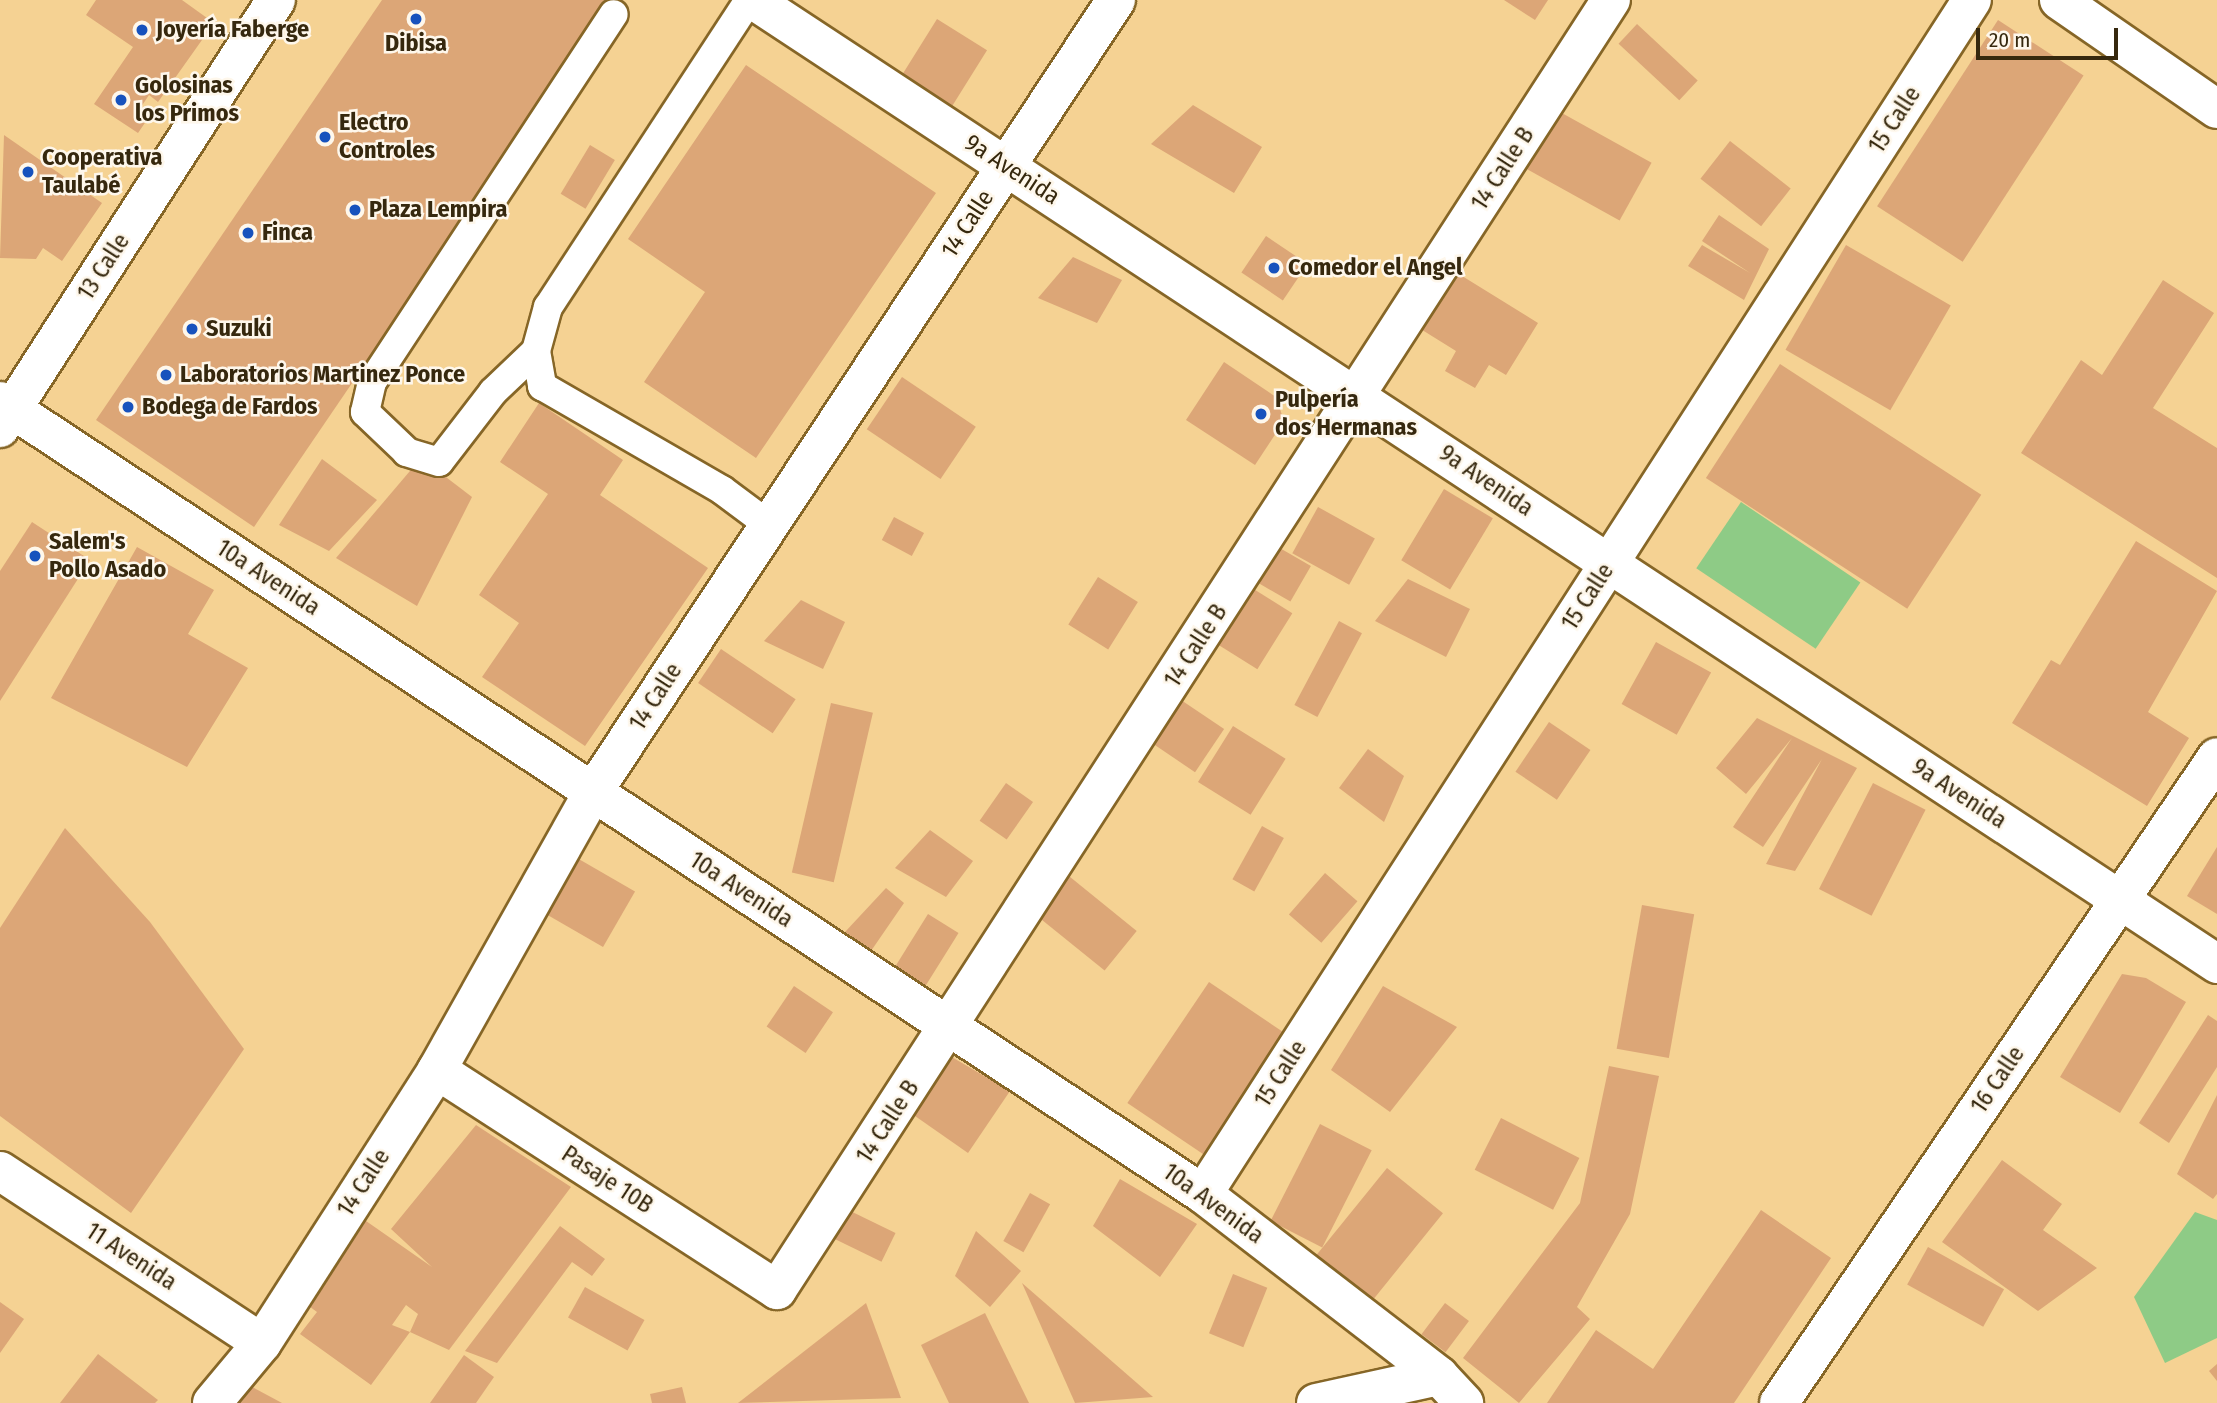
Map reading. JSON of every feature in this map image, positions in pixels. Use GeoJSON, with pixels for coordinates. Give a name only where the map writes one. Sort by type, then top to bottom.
{"type":"FeatureCollection","features":[{"type":"Feature","properties":{"kind":"street","name":"13 Calle"},"geometry":{"type":"LineString","coordinates":[[4,413],[276,0]]}},
{"type":"Feature","properties":{"kind":"street","name":"9a Avenida"},"geometry":{"type":"LineString","coordinates":[[751,0],[1358,395],[1609,564],[2217,964]]}},
{"type":"Feature","properties":{"kind":"street","name":"14 Calle B"},"geometry":{"type":"LineString","coordinates":[[777,1290],[951,1028],[1611,0]]}},
{"type":"Feature","properties":{"kind":"street","name":"15 Calle"},"geometry":{"type":"LineString","coordinates":[[1203,1194],[1972,0]]}},
{"type":"Feature","properties":{"kind":"street"},"geometry":{"type":"LineString","coordinates":[[2059,0],[2217,109]]}},
{"type":"Feature","properties":{"kind":"street","name":"14 Calle"},"geometry":{"type":"LineString","coordinates":[[212,1403],[262,1343],[437,1070],[593,792],[1006,167],[1102,6]]}},
{"type":"Feature","properties":{"kind":"street","name":"10a Avenida"},"geometry":{"type":"LineString","coordinates":[[4,413],[593,792],[1203,1194],[1451,1390]]}},
{"type":"Feature","properties":{"kind":"street","name":"16 Calle"},"geometry":{"type":"LineString","coordinates":[[1779,1403],[2217,757]]}},
{"type":"Feature","properties":{"kind":"street","name":"Pasaje 10B"},"geometry":{"type":"LineString","coordinates":[[437,1070],[777,1290]]}},
{"type":"Feature","properties":{"kind":"street","name":"11 Avenida"},"geometry":{"type":"LineString","coordinates":[[0,1171],[262,1343]]}},
{"type":"Feature","properties":{"kind":"street"},"geometry":{"type":"LineString","coordinates":[[1316,1403],[1451,1390]]}},
{"type":"Feature","properties":{"kind":"lane"},"geometry":{"type":"LineString","coordinates":[[751,0],[548,307],[536,351],[542,386],[722,490],[769,525]]}},
{"type":"Feature","properties":{"kind":"lane"},"geometry":{"type":"LineString","coordinates":[[536,351],[493,392],[439,462],[407,453],[365,412],[372,382],[614,14]]}},
{"type":"Feature","properties":{"kind":"green space"},"geometry":{"type":"Polygon","coordinates":[[[1741,502],[1860,583],[1816,649],[1696,568],[1741,502]]]}},
{"type":"Feature","properties":{"kind":"green space"},"geometry":{"type":"Polygon","coordinates":[[[2195,1212],[2217,1220],[2217,1338],[2165,1363],[2134,1297],[2195,1212]]]}},
{"type":"Feature","properties":{"kind":"building"},"geometry":{"type":"Polygon","coordinates":[[[96,0],[182,0],[214,23],[158,102],[149,95],[141,107],[151,114],[138,133],[94,104],[133,47],[86,15],[96,0]]]}},
{"type":"Feature","properties":{"kind":"building","name":"Plaza Lempira"},"geometry":{"type":"Polygon","coordinates":[[[382,0],[613,0],[254,527],[96,420],[382,0]]]}},
{"type":"Feature","properties":{"kind":"building"},"geometry":{"type":"Polygon","coordinates":[[[1504,0],[1548,0],[1535,20],[1504,0]]]}},
{"type":"Feature","properties":{"kind":"building"},"geometry":{"type":"Polygon","coordinates":[[[937,19],[987,50],[952,106],[902,75],[937,19]]]}},
{"type":"Feature","properties":{"kind":"building"},"geometry":{"type":"Polygon","coordinates":[[[1998,20],[2084,76],[1963,262],[1877,206],[1998,20]]]}},
{"type":"Feature","properties":{"kind":"building"},"geometry":{"type":"Polygon","coordinates":[[[1637,24],[1698,81],[1679,100],[1619,44],[1637,24]]]}},
{"type":"Feature","properties":{"kind":"building"},"geometry":{"type":"Polygon","coordinates":[[[746,65],[936,193],[756,458],[644,382],[705,292],[628,239],[746,65]]]}},
{"type":"Feature","properties":{"kind":"building"},"geometry":{"type":"Polygon","coordinates":[[[1193,105],[1262,147],[1234,193],[1151,144],[1193,105]]]}},
{"type":"Feature","properties":{"kind":"building"},"geometry":{"type":"Polygon","coordinates":[[[1551,107],[1652,163],[1620,220],[1519,165],[1551,107]]]}},
{"type":"Feature","properties":{"kind":"building","name":"Cooperativa Taulabé"},"geometry":{"type":"Polygon","coordinates":[[[4,135],[102,203],[62,261],[43,248],[36,259],[0,258],[4,135]]]}},
{"type":"Feature","properties":{"kind":"building"},"geometry":{"type":"Polygon","coordinates":[[[1730,141],[1791,188],[1761,226],[1700,179],[1730,141]]]}},
{"type":"Feature","properties":{"kind":"building"},"geometry":{"type":"Polygon","coordinates":[[[590,145],[615,160],[586,209],[561,194],[590,145]]]}},
{"type":"Feature","properties":{"kind":"building"},"geometry":{"type":"Polygon","coordinates":[[[1719,215],[1769,249],[1744,300],[1688,266],[1702,245],[1750,273],[1702,241],[1719,215]]]}},
{"type":"Feature","properties":{"kind":"building","name":"Comedor el Angel"},"geometry":{"type":"Polygon","coordinates":[[[1266,236],[1307,264],[1283,300],[1241,272],[1266,236]]]}},
{"type":"Feature","properties":{"kind":"building"},"geometry":{"type":"Polygon","coordinates":[[[1846,245],[1951,306],[1890,410],[1786,350],[1846,245]]]}},
{"type":"Feature","properties":{"kind":"building"},"geometry":{"type":"Polygon","coordinates":[[[1073,257],[1122,280],[1097,323],[1038,298],[1073,257]]]}},
{"type":"Feature","properties":{"kind":"building"},"geometry":{"type":"Polygon","coordinates":[[[1454,271],[1538,323],[1506,375],[1489,365],[1475,388],[1445,371],[1456,351],[1419,328],[1454,271]]]}},
{"type":"Feature","properties":{"kind":"building"},"geometry":{"type":"Polygon","coordinates":[[[2163,280],[2214,313],[2153,408],[2217,448],[2217,578],[2021,453],[2081,360],[2102,375],[2163,280]]]}},
{"type":"Feature","properties":{"kind":"building"},"geometry":{"type":"Polygon","coordinates":[[[1224,362],[1276,397],[1284,421],[1255,465],[1186,420],[1224,362]]]}},
{"type":"Feature","properties":{"kind":"building"},"geometry":{"type":"Polygon","coordinates":[[[1780,364],[1981,495],[1907,609],[1706,478],[1780,364]]]}},
{"type":"Feature","properties":{"kind":"building"},"geometry":{"type":"Polygon","coordinates":[[[902,377],[976,427],[941,479],[867,429],[902,377]]]}},
{"type":"Feature","properties":{"kind":"building"},"geometry":{"type":"Polygon","coordinates":[[[539,403],[623,460],[600,495],[708,568],[585,746],[482,677],[519,623],[479,595],[548,494],[500,462],[539,403]]]}},
{"type":"Feature","properties":{"kind":"building"},"geometry":{"type":"Polygon","coordinates":[[[421,458],[472,497],[417,606],[336,558],[421,458]]]}},
{"type":"Feature","properties":{"kind":"building"},"geometry":{"type":"Polygon","coordinates":[[[322,459],[377,500],[329,551],[279,525],[322,459]]]}},
{"type":"Feature","properties":{"kind":"building"},"geometry":{"type":"Polygon","coordinates":[[[1444,489],[1493,518],[1450,590],[1401,560],[1444,489]]]}},
{"type":"Feature","properties":{"kind":"building"},"geometry":{"type":"Polygon","coordinates":[[[1318,507],[1375,539],[1349,585],[1292,553],[1318,507]]]}},
{"type":"Feature","properties":{"kind":"building"},"geometry":{"type":"Polygon","coordinates":[[[894,517],[924,533],[912,556],[882,540],[894,517]]]}},
{"type":"Feature","properties":{"kind":"building"},"geometry":{"type":"Polygon","coordinates":[[[32,522],[90,560],[0,701],[0,571],[32,522]]]}},
{"type":"Feature","properties":{"kind":"building"},"geometry":{"type":"Polygon","coordinates":[[[2136,541],[2217,591],[2148,712],[2189,738],[2147,806],[2012,723],[2051,660],[2060,665],[2136,541]]]}},
{"type":"Feature","properties":{"kind":"building"},"geometry":{"type":"Polygon","coordinates":[[[137,547],[214,590],[188,634],[248,668],[187,767],[51,698],[137,547]]]}},
{"type":"Feature","properties":{"kind":"building"},"geometry":{"type":"Polygon","coordinates":[[[1278,547],[1311,566],[1290,602],[1258,583],[1278,547]]]}},
{"type":"Feature","properties":{"kind":"building"},"geometry":{"type":"Polygon","coordinates":[[[1098,577],[1138,602],[1108,649],[1068,624],[1098,577]]]}},
{"type":"Feature","properties":{"kind":"building"},"geometry":{"type":"Polygon","coordinates":[[[1408,579],[1470,609],[1446,657],[1375,621],[1408,579]]]}},
{"type":"Feature","properties":{"kind":"building"},"geometry":{"type":"Polygon","coordinates":[[[1244,583],[1292,613],[1257,669],[1209,639],[1244,583]]]}},
{"type":"Feature","properties":{"kind":"building"},"geometry":{"type":"Polygon","coordinates":[[[801,600],[845,622],[823,669],[764,641],[801,600]]]}},
{"type":"Feature","properties":{"kind":"building"},"geometry":{"type":"Polygon","coordinates":[[[1339,621],[1362,633],[1317,717],[1294,705],[1339,621]]]}},
{"type":"Feature","properties":{"kind":"building"},"geometry":{"type":"Polygon","coordinates":[[[1656,642],[1711,673],[1677,735],[1622,704],[1656,642]]]}},
{"type":"Feature","properties":{"kind":"building"},"geometry":{"type":"Polygon","coordinates":[[[721,649],[796,699],[773,733],[698,683],[721,649]]]}},
{"type":"Feature","properties":{"kind":"building"},"geometry":{"type":"Polygon","coordinates":[[[1181,700],[1224,729],[1195,772],[1152,743],[1181,700]]]}},
{"type":"Feature","properties":{"kind":"building"},"geometry":{"type":"Polygon","coordinates":[[[831,703],[873,713],[834,882],[792,873],[831,703]]]}},
{"type":"Feature","properties":{"kind":"building"},"geometry":{"type":"Polygon","coordinates":[[[1757,718],[1857,768],[1795,871],[1766,864],[1822,759],[1763,847],[1733,827],[1792,738],[1746,794],[1716,768],[1757,718]]]}},
{"type":"Feature","properties":{"kind":"building"},"geometry":{"type":"Polygon","coordinates":[[[1549,722],[1590,750],[1557,800],[1515,772],[1549,722]]]}},
{"type":"Feature","properties":{"kind":"building"},"geometry":{"type":"Polygon","coordinates":[[[1233,726],[1286,759],[1251,815],[1198,782],[1233,726]]]}},
{"type":"Feature","properties":{"kind":"building"},"geometry":{"type":"Polygon","coordinates":[[[1368,749],[1404,776],[1384,822],[1339,788],[1368,749]]]}},
{"type":"Feature","properties":{"kind":"building"},"geometry":{"type":"Polygon","coordinates":[[[1006,783],[1033,802],[1007,840],[980,821],[1006,783]]]}},
{"type":"Feature","properties":{"kind":"building"},"geometry":{"type":"Polygon","coordinates":[[[1873,783],[1926,810],[1872,916],[1819,889],[1873,783]]]}},
{"type":"Feature","properties":{"kind":"building"},"geometry":{"type":"Polygon","coordinates":[[[1262,826],[1284,838],[1254,891],[1232,879],[1262,826]]]}},
{"type":"Feature","properties":{"kind":"building"},"geometry":{"type":"Polygon","coordinates":[[[65,828],[150,922],[244,1049],[131,1213],[0,1116],[0,928],[65,828]]]}},
{"type":"Feature","properties":{"kind":"building"},"geometry":{"type":"Polygon","coordinates":[[[930,830],[973,861],[946,897],[895,868],[930,830]]]}},
{"type":"Feature","properties":{"kind":"building"},"geometry":{"type":"Polygon","coordinates":[[[2217,847],[2217,914],[2187,896],[2217,847]]]}},
{"type":"Feature","properties":{"kind":"building"},"geometry":{"type":"Polygon","coordinates":[[[577,858],[635,891],[603,947],[545,913],[577,858]]]}},
{"type":"Feature","properties":{"kind":"building"},"geometry":{"type":"Polygon","coordinates":[[[1059,868],[1137,931],[1105,971],[1027,908],[1059,868]]]}},
{"type":"Feature","properties":{"kind":"building"},"geometry":{"type":"Polygon","coordinates":[[[1325,873],[1357,901],[1321,943],[1289,915],[1325,873]]]}},
{"type":"Feature","properties":{"kind":"building"},"geometry":{"type":"Polygon","coordinates":[[[886,888],[904,903],[871,951],[845,932],[886,888]]]}},
{"type":"Feature","properties":{"kind":"building"},"geometry":{"type":"Polygon","coordinates":[[[1642,905],[1694,914],[1669,1058],[1617,1049],[1642,905]]]}},
{"type":"Feature","properties":{"kind":"building"},"geometry":{"type":"Polygon","coordinates":[[[928,914],[959,933],[925,987],[895,967],[928,914]]]}},
{"type":"Feature","properties":{"kind":"building"},"geometry":{"type":"Polygon","coordinates":[[[2122,974],[2146,978],[2186,1002],[2120,1113],[2060,1077],[2122,974]]]}},
{"type":"Feature","properties":{"kind":"building"},"geometry":{"type":"Polygon","coordinates":[[[1209,982],[1286,1034],[1204,1155],[1127,1103],[1209,982]]]}},
{"type":"Feature","properties":{"kind":"building"},"geometry":{"type":"Polygon","coordinates":[[[794,986],[833,1012],[806,1053],[767,1027],[794,986]]]}},
{"type":"Feature","properties":{"kind":"building"},"geometry":{"type":"Polygon","coordinates":[[[1383,986],[1457,1027],[1390,1112],[1331,1070],[1383,986]]]}},
{"type":"Feature","properties":{"kind":"building"},"geometry":{"type":"Polygon","coordinates":[[[2208,1015],[2217,1021],[2217,1067],[2169,1143],[2139,1123],[2208,1015]]]}},
{"type":"Feature","properties":{"kind":"building"},"geometry":{"type":"Polygon","coordinates":[[[938,1049],[1010,1091],[968,1153],[905,1109],[938,1049]]]}},
{"type":"Feature","properties":{"kind":"building"},"geometry":{"type":"Polygon","coordinates":[[[1609,1066],[1659,1076],[1630,1214],[1577,1307],[1590,1319],[1519,1403],[1463,1358],[1580,1203],[1609,1066]]]}},
{"type":"Feature","properties":{"kind":"building"},"geometry":{"type":"Polygon","coordinates":[[[2217,1095],[2217,1194],[2213,1199],[2177,1174],[2217,1095]]]}},
{"type":"Feature","properties":{"kind":"building"},"geometry":{"type":"Polygon","coordinates":[[[1501,1118],[1579,1158],[1553,1210],[1475,1170],[1501,1118]]]}},
{"type":"Feature","properties":{"kind":"building"},"geometry":{"type":"Polygon","coordinates":[[[1320,1124],[1372,1150],[1322,1247],[1271,1221],[1320,1124]]]}},
{"type":"Feature","properties":{"kind":"building"},"geometry":{"type":"Polygon","coordinates":[[[476,1125],[571,1187],[449,1350],[410,1332],[371,1385],[300,1334],[317,1312],[302,1301],[356,1214],[432,1267],[391,1229],[476,1125]],[[406,1305],[392,1325],[410,1332],[418,1314],[406,1305]]]}},
{"type":"Feature","properties":{"kind":"building"},"geometry":{"type":"Polygon","coordinates":[[[2002,1160],[2062,1204],[2043,1230],[2097,1268],[2038,1311],[1942,1242],[2002,1160]]]}},
{"type":"Feature","properties":{"kind":"building"},"geometry":{"type":"Polygon","coordinates":[[[1387,1168],[1443,1213],[1366,1309],[1310,1264],[1387,1168]]]}},
{"type":"Feature","properties":{"kind":"building"},"geometry":{"type":"Polygon","coordinates":[[[1120,1179],[1197,1224],[1160,1277],[1093,1226],[1120,1179]]]}},
{"type":"Feature","properties":{"kind":"building"},"geometry":{"type":"Polygon","coordinates":[[[1030,1193],[1050,1204],[1023,1252],[1003,1241],[1030,1193]]]}},
{"type":"Feature","properties":{"kind":"building"},"geometry":{"type":"Polygon","coordinates":[[[838,1205],[896,1233],[881,1262],[824,1234],[838,1205]]]}},
{"type":"Feature","properties":{"kind":"building"},"geometry":{"type":"Polygon","coordinates":[[[1761,1210],[1831,1258],[1734,1403],[1547,1403],[1596,1330],[1653,1369],[1761,1210]]]}},
{"type":"Feature","properties":{"kind":"building"},"geometry":{"type":"Polygon","coordinates":[[[560,1226],[605,1259],[592,1276],[572,1262],[497,1363],[465,1351],[560,1226]]]}},
{"type":"Feature","properties":{"kind":"building"},"geometry":{"type":"Polygon","coordinates":[[[976,1231],[1021,1271],[990,1307],[955,1276],[976,1231]]]}},
{"type":"Feature","properties":{"kind":"building"},"geometry":{"type":"Polygon","coordinates":[[[1928,1247],[2004,1289],[1983,1327],[1907,1285],[1928,1247]]]}},
{"type":"Feature","properties":{"kind":"building"},"geometry":{"type":"Polygon","coordinates":[[[1233,1274],[1267,1288],[1243,1347],[1209,1333],[1233,1274]]]}},
{"type":"Feature","properties":{"kind":"building"},"geometry":{"type":"Polygon","coordinates":[[[1022,1283],[1153,1397],[1075,1403],[1022,1283]]]}},
{"type":"Feature","properties":{"kind":"building"},"geometry":{"type":"Polygon","coordinates":[[[585,1287],[644,1320],[628,1351],[568,1318],[585,1287]]]}},
{"type":"Feature","properties":{"kind":"building"},"geometry":{"type":"Polygon","coordinates":[[[0,1302],[24,1319],[0,1353],[0,1302]]]}},
{"type":"Feature","properties":{"kind":"building"},"geometry":{"type":"Polygon","coordinates":[[[866,1303],[901,1398],[738,1403],[866,1303]]]}},
{"type":"Feature","properties":{"kind":"building"},"geometry":{"type":"Polygon","coordinates":[[[1445,1303],[1469,1321],[1445,1352],[1422,1334],[1445,1303]]]}},
{"type":"Feature","properties":{"kind":"building"},"geometry":{"type":"Polygon","coordinates":[[[985,1313],[1029,1403],[949,1403],[921,1345],[985,1313]]]}},
{"type":"Feature","properties":{"kind":"building"},"geometry":{"type":"Polygon","coordinates":[[[98,1354],[158,1400],[155,1403],[60,1403],[98,1354]]]}},
{"type":"Feature","properties":{"kind":"building"},"geometry":{"type":"Polygon","coordinates":[[[464,1355],[494,1377],[476,1403],[430,1403],[464,1355]]]}},
{"type":"Feature","properties":{"kind":"building"},"geometry":{"type":"Polygon","coordinates":[[[2217,1364],[2217,1381],[2209,1371],[2217,1364]]]}},
{"type":"Feature","properties":{"kind":"building"},"geometry":{"type":"Polygon","coordinates":[[[243,1382],[282,1403],[231,1403],[243,1382]]]}},
{"type":"Feature","properties":{"kind":"building"},"geometry":{"type":"Polygon","coordinates":[[[682,1387],[686,1403],[652,1403],[650,1394],[682,1387]]]}},
{"type":"Feature","properties":{"kind":"place","name":"Dibisa"},"geometry":{"type":"Point","coordinates":[416,19]}},
{"type":"Feature","properties":{"kind":"place","name":"Joyería Faberge"},"geometry":{"type":"Point","coordinates":[142,30]}},
{"type":"Feature","properties":{"kind":"place","name":"Golosinas los Primos"},"geometry":{"type":"Point","coordinates":[121,100]}},
{"type":"Feature","properties":{"kind":"place","name":"Electro Controles"},"geometry":{"type":"Point","coordinates":[325,137]}},
{"type":"Feature","properties":{"kind":"place","name":"Cooperativa Taulabé"},"geometry":{"type":"Point","coordinates":[28,172]}},
{"type":"Feature","properties":{"kind":"place","name":"Plaza Lempira"},"geometry":{"type":"Point","coordinates":[355,210]}},
{"type":"Feature","properties":{"kind":"place","name":"Finca"},"geometry":{"type":"Point","coordinates":[248,233]}},
{"type":"Feature","properties":{"kind":"place","name":"Comedor el Angel"},"geometry":{"type":"Point","coordinates":[1274,268]}},
{"type":"Feature","properties":{"kind":"place","name":"Suzuki"},"geometry":{"type":"Point","coordinates":[192,329]}},
{"type":"Feature","properties":{"kind":"place","name":"Laboratorios Martinez Ponce"},"geometry":{"type":"Point","coordinates":[166,375]}},
{"type":"Feature","properties":{"kind":"place","name":"Bodega de Fardos"},"geometry":{"type":"Point","coordinates":[128,407]}},
{"type":"Feature","properties":{"kind":"place","name":"Pulpería dos Hermanas"},"geometry":{"type":"Point","coordinates":[1261,414]}},
{"type":"Feature","properties":{"kind":"place","name":"Salem's Pollo Asado"},"geometry":{"type":"Point","coordinates":[35,556]}}]}
